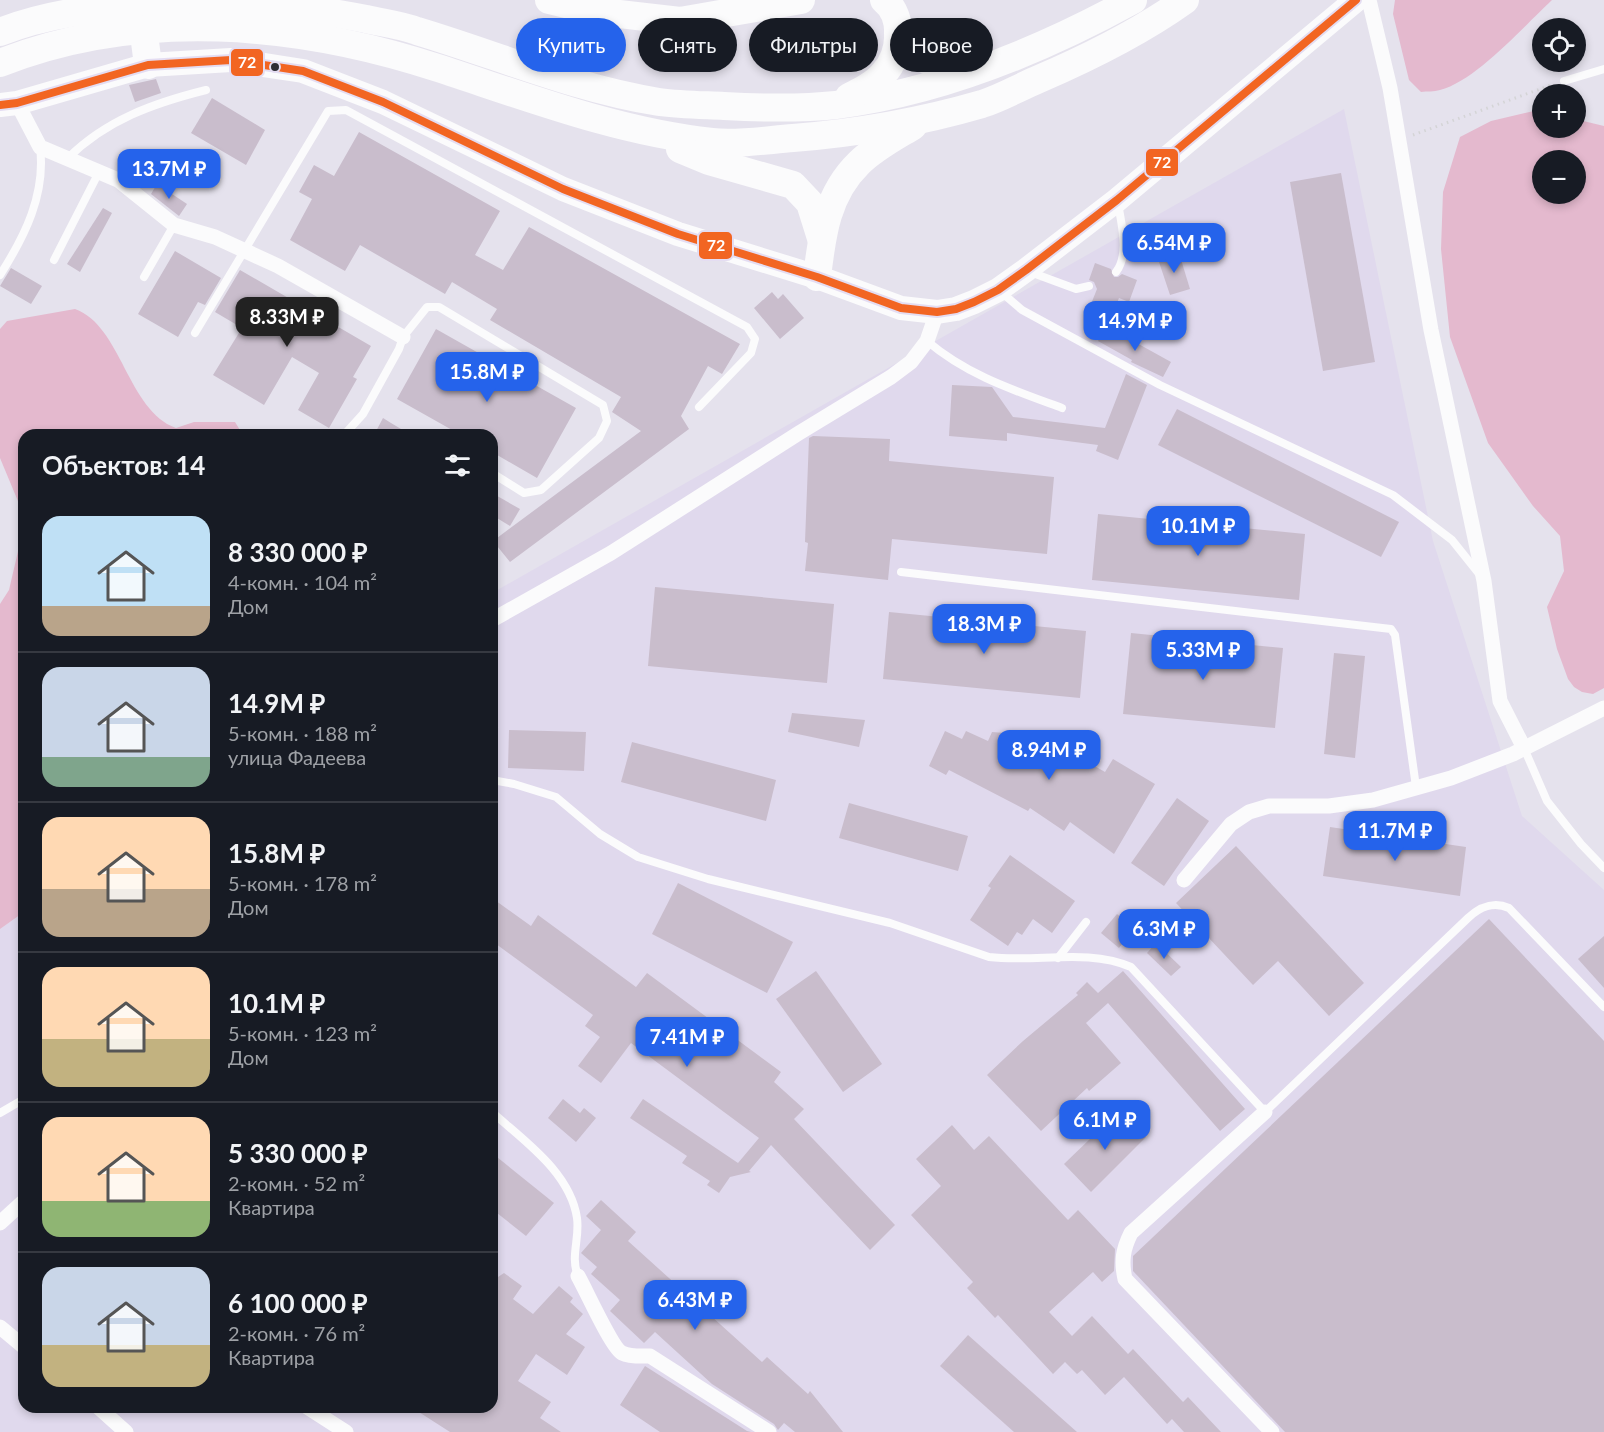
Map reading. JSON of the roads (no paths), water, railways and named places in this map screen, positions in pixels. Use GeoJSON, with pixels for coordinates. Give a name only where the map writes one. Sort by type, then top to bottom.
{"type":"FeatureCollection","features":[{"type":"Feature","properties":{"kind":"highway"},"geometry":{"type":"LineString","coordinates":[[140,0],[148,65]]}},
{"type":"Feature","properties":{"kind":"highway"},"geometry":{"type":"LineString","coordinates":[[549,0],[594,11],[680,21],[801,0]]}},
{"type":"Feature","properties":{"kind":"highway"},"geometry":{"type":"LineString","coordinates":[[0,63],[106,33],[207,13],[273,3],[413,29],[549,75],[661,102],[775,108],[834,105],[926,87],[975,73],[1018,56],[1133,0]]}},
{"type":"Feature","properties":{"kind":"highway"},"geometry":{"type":"LineString","coordinates":[[0,32],[60,15],[102,8],[207,13],[331,39],[435,67],[543,104],[660,133],[715,143],[837,135],[922,120],[985,103],[1092,56],[1151,25],[1185,0]]}},
{"type":"Feature","properties":{"kind":"highway"},"geometry":{"type":"LineString","coordinates":[[889,1],[896,18]]}},
{"type":"Feature","properties":{"kind":"highway"},"geometry":{"type":"LineString","coordinates":[[993,60],[1018,56]]}},
{"type":"Feature","properties":{"kind":"highway"},"geometry":{"type":"LineString","coordinates":[[834,105],[862,91],[882,76],[890,63]]}},
{"type":"Feature","properties":{"kind":"highway"},"geometry":{"type":"LineString","coordinates":[[817,276],[820,238],[841,183],[861,161],[922,120]]}},
{"type":"Feature","properties":{"kind":"highway"},"geometry":{"type":"LineString","coordinates":[[660,133],[684,153],[793,185],[810,203],[820,238]]}},
{"type":"Feature","properties":{"kind":"main road"},"geometry":{"type":"LineString","coordinates":[[9,104],[148,65],[231,60],[303,71],[383,102],[573,193],[678,234],[817,276],[901,308],[937,312],[956,309],[998,290],[1026,270],[1117,200],[1356,0]]}},
{"type":"Feature","properties":{"kind":"street"},"geometry":{"type":"LineString","coordinates":[[1369,0],[1390,88],[1431,330],[1484,580],[1500,701],[1524,748]]}},
{"type":"Feature","properties":{"kind":"street"},"geometry":{"type":"LineString","coordinates":[[9,104],[40,147],[118,180],[174,225],[215,237],[278,266],[403,337]]}},
{"type":"Feature","properties":{"kind":"street"},"geometry":{"type":"LineString","coordinates":[[498,617],[611,553],[891,377],[911,362],[927,341],[937,312]]}},
{"type":"Feature","properties":{"kind":"street"},"geometry":{"type":"LineString","coordinates":[[1184,880],[1231,824],[1249,812],[1269,806],[1329,806],[1373,800],[1416,786],[1451,778],[1524,748],[1604,708]]}},
{"type":"Feature","properties":{"kind":"street"},"geometry":{"type":"LineString","coordinates":[[1265,1112],[1131,1233],[1123,1250],[1122,1267],[1125,1280],[1272,1432]]}},
{"type":"Feature","properties":{"kind":"street"},"geometry":{"type":"LineString","coordinates":[[0,1223],[18,1212]]}},
{"type":"Feature","properties":{"kind":"street"},"geometry":{"type":"LineString","coordinates":[[578,1276],[610,1340],[619,1352],[630,1356],[650,1356],[769,1432]]}},
{"type":"Feature","properties":{"kind":"street"},"geometry":{"type":"LineString","coordinates":[[0,1327],[18,1342]]}},
{"type":"Feature","properties":{"kind":"street"},"geometry":{"type":"LineString","coordinates":[[105,1413],[126,1432]]}},
{"type":"Feature","properties":{"kind":"street"},"geometry":{"type":"LineString","coordinates":[[316,1413],[346,1432]]}},
{"type":"Feature","properties":{"kind":"lane"},"geometry":{"type":"LineString","coordinates":[[1564,81],[1604,69]]}},
{"type":"Feature","properties":{"kind":"lane"},"geometry":{"type":"LineString","coordinates":[[68,158],[83,143],[133,113],[206,90]]}},
{"type":"Feature","properties":{"kind":"lane"},"geometry":{"type":"LineString","coordinates":[[195,333],[328,111],[346,110],[747,327],[754,339],[750,353],[699,407]]}},
{"type":"Feature","properties":{"kind":"lane"},"geometry":{"type":"LineString","coordinates":[[0,275],[13,255],[36,203],[43,169],[40,147]]}},
{"type":"Feature","properties":{"kind":"lane"},"geometry":{"type":"LineString","coordinates":[[54,260],[99,172]]}},
{"type":"Feature","properties":{"kind":"lane"},"geometry":{"type":"LineString","coordinates":[[1116,272],[1121,259],[1123,234],[1117,200]]}},
{"type":"Feature","properties":{"kind":"lane"},"geometry":{"type":"LineString","coordinates":[[144,277],[174,225]]}},
{"type":"Feature","properties":{"kind":"lane"},"geometry":{"type":"LineString","coordinates":[[1026,270],[1076,289],[1089,286]]}},
{"type":"Feature","properties":{"kind":"lane"},"geometry":{"type":"LineString","coordinates":[[998,290],[1022,310],[1160,385],[1393,495],[1424,516],[1452,540],[1484,580]]}},
{"type":"Feature","properties":{"kind":"lane"},"geometry":{"type":"LineString","coordinates":[[349,429],[363,414],[399,349],[403,337],[427,307],[440,307],[603,405],[607,421],[599,438],[540,490],[524,493],[498,477]]}},
{"type":"Feature","properties":{"kind":"lane"},"geometry":{"type":"LineString","coordinates":[[927,341],[947,358],[987,380],[1062,408]]}},
{"type":"Feature","properties":{"kind":"lane"},"geometry":{"type":"LineString","coordinates":[[901,572],[1391,629],[1395,635],[1416,786]]}},
{"type":"Feature","properties":{"kind":"lane"},"geometry":{"type":"LineString","coordinates":[[1524,748],[1546,801],[1604,868]]}},
{"type":"Feature","properties":{"kind":"lane"},"geometry":{"type":"LineString","coordinates":[[498,781],[556,797],[600,834],[638,857],[708,879],[890,923],[989,957],[1006,959],[1078,957],[1118,962],[1131,967],[1265,1112],[1468,918],[1477,910],[1492,904],[1501,904],[1509,908],[1604,1007]]}},
{"type":"Feature","properties":{"kind":"lane"},"geometry":{"type":"LineString","coordinates":[[1058,958],[1086,922]]}},
{"type":"Feature","properties":{"kind":"lane"},"geometry":{"type":"LineString","coordinates":[[0,1113],[18,1102]]}},
{"type":"Feature","properties":{"kind":"lane"},"geometry":{"type":"LineString","coordinates":[[498,1117],[545,1159],[564,1185],[577,1215],[578,1238],[573,1255],[578,1276]]}}]}
